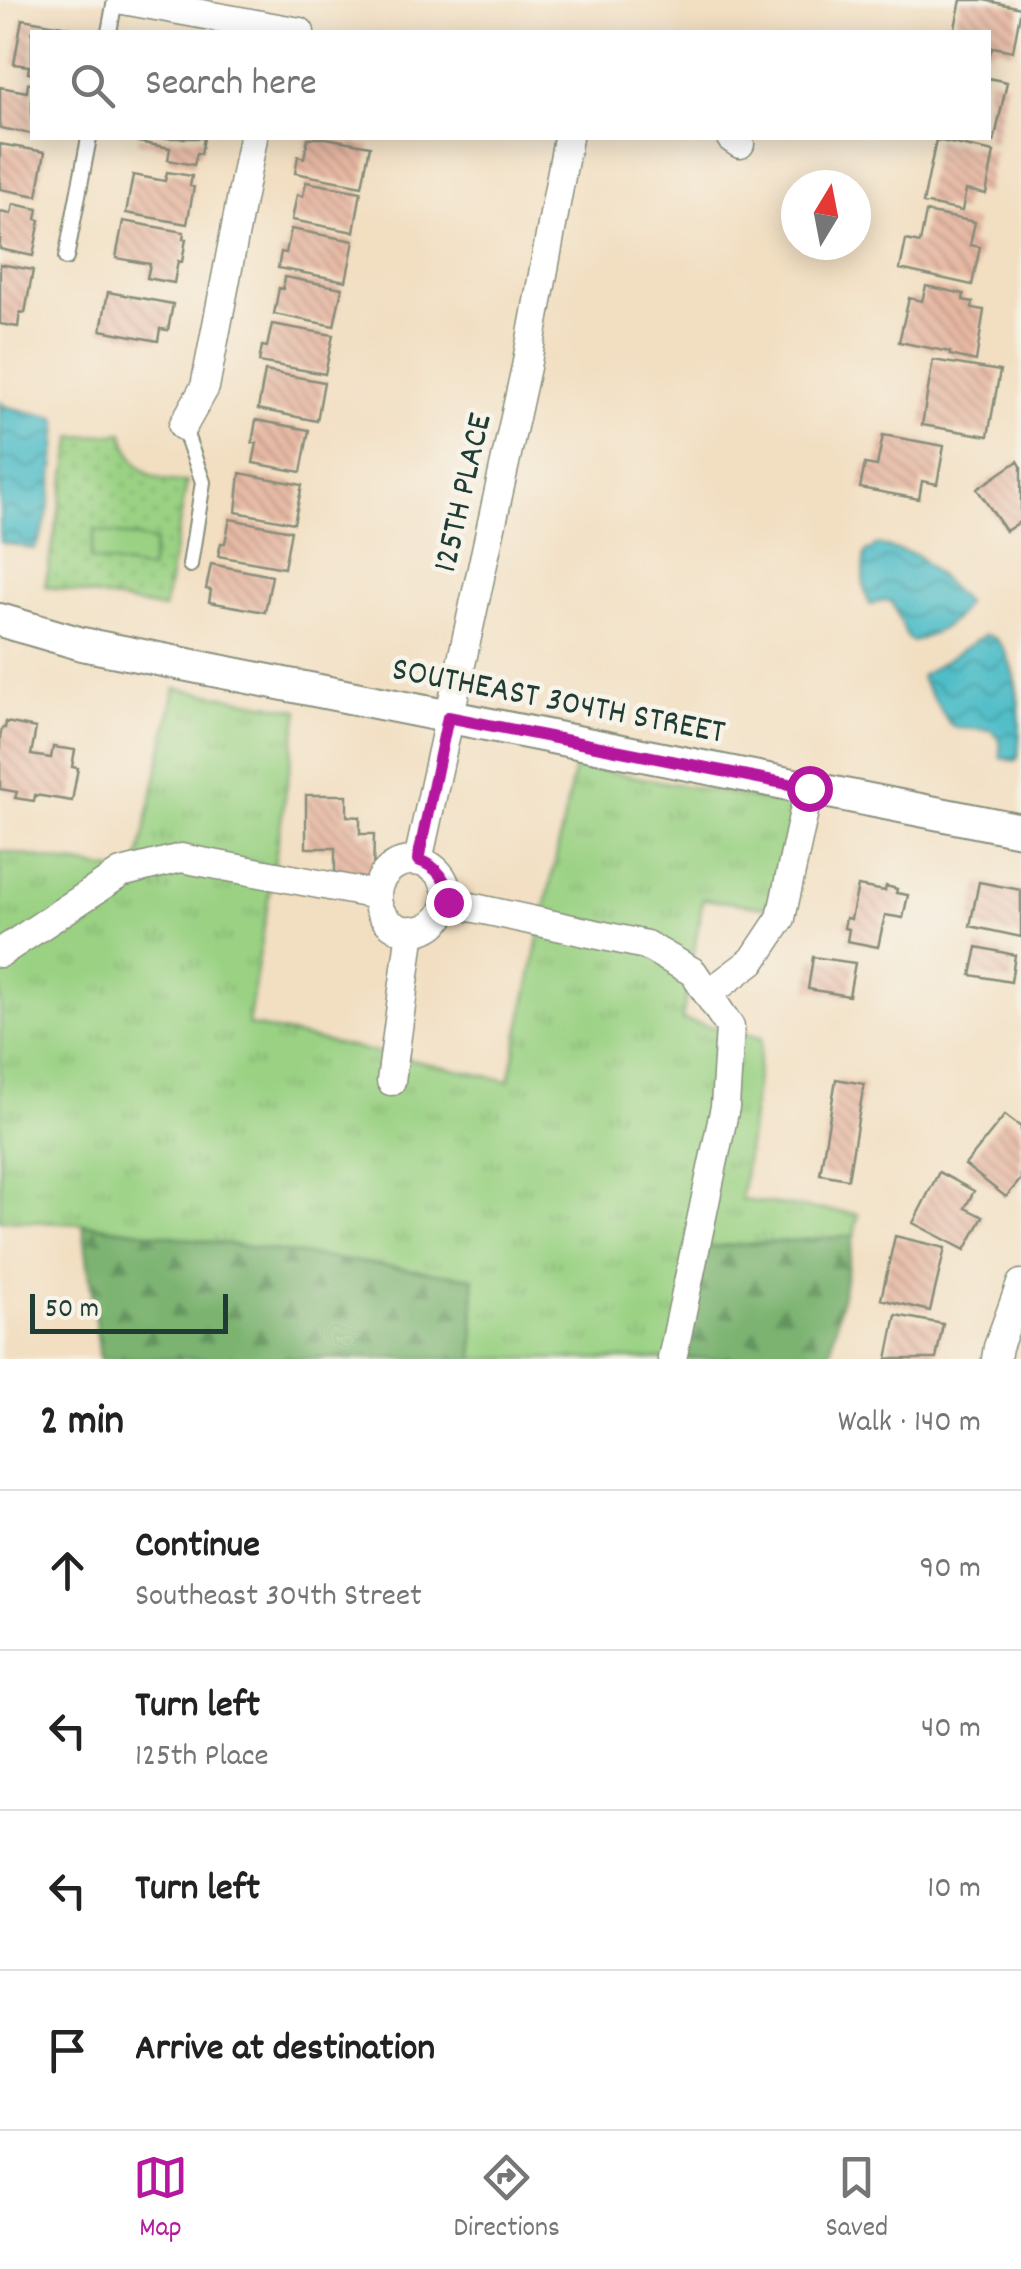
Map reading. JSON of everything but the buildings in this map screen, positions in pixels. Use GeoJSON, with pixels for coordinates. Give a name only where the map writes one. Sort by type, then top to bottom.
{"type":"FeatureCollection","features":[{"type":"Feature","properties":{"kind":"street"},"geometry":{"type":"LineString","coordinates":[[119,0],[277,30]]}},
{"type":"Feature","properties":{"kind":"street"},"geometry":{"type":"LineString","coordinates":[[183,426],[205,387],[252,140]]}},
{"type":"Feature","properties":{"kind":"street","name":"125TH PLACE"},"geometry":{"type":"LineString","coordinates":[[418,860],[526,367],[568,140]]}},
{"type":"Feature","properties":{"kind":"street","name":"SOUTHEAST 304TH STREET"},"geometry":{"type":"LineString","coordinates":[[0,620],[82,644],[1021,830]]}},
{"type":"Feature","properties":{"kind":"street","name":"SOUTHEAST 304TH STREET"},"geometry":{"type":"LineString","coordinates":[[0,636],[82,644]]}},
{"type":"Feature","properties":{"kind":"street"},"geometry":{"type":"LineString","coordinates":[[708,994],[752,960],[781,918],[809,788]]}},
{"type":"Feature","properties":{"kind":"street"},"geometry":{"type":"LineString","coordinates":[[0,953],[120,873],[181,858],[377,895]]}},
{"type":"Feature","properties":{"kind":"street"},"geometry":{"type":"LineString","coordinates":[[418,860],[438,871],[448,902],[436,922],[427,928],[410,930],[394,926],[384,918],[377,895],[385,872],[406,861],[418,860]]}},
{"type":"Feature","properties":{"kind":"street"},"geometry":{"type":"LineString","coordinates":[[448,902],[646,945],[693,972],[730,1027],[725,1108],[672,1359]]}},
{"type":"Feature","properties":{"kind":"street"},"geometry":{"type":"LineString","coordinates":[[391,1080],[410,930]]}},
{"type":"Feature","properties":{"kind":"street"},"geometry":{"type":"LineString","coordinates":[[996,1359],[1014,1326],[1021,1284]]}},
{"type":"Feature","properties":{"kind":"lane"},"geometry":{"type":"LineString","coordinates":[[110,30],[119,0]]}},
{"type":"Feature","properties":{"kind":"lane"},"geometry":{"type":"LineString","coordinates":[[66,258],[89,140]]}},
{"type":"Feature","properties":{"kind":"lane"},"geometry":{"type":"LineString","coordinates":[[183,426],[203,482],[190,565]]}},
{"type":"Feature","properties":{"kind":"green space"},"geometry":{"type":"Polygon","coordinates":[[[123,433],[132,456],[145,471],[163,480],[187,482],[164,609],[45,586],[73,437],[123,433]]]}},
{"type":"Feature","properties":{"kind":"green space"},"geometry":{"type":"Polygon","coordinates":[[[95,530],[155,541],[150,570],[90,559],[95,530]]]}},
{"type":"Feature","properties":{"kind":"green space"},"geometry":{"type":"Polygon","coordinates":[[[175,688],[299,710],[248,1025],[509,1081],[575,766],[803,807],[781,909],[703,899],[682,1020],[762,1038],[741,1200],[858,1214],[854,1236],[698,1248],[684,1359],[474,1359],[473,1278],[84,1224],[0,1220],[0,851],[136,874],[175,688]]]}},
{"type":"Feature","properties":{"kind":"green space"},"geometry":{"type":"Polygon","coordinates":[[[83,1224],[473,1278],[474,1359],[100,1359],[83,1224]]]}},
{"type":"Feature","properties":{"kind":"green space"},"geometry":{"type":"Polygon","coordinates":[[[854,1236],[829,1359],[684,1359],[698,1248],[854,1236]]]}},
{"type":"Feature","properties":{"kind":"water"},"geometry":{"type":"Polygon","coordinates":[[[0,401],[4,406],[56,418],[58,424],[49,507],[34,549],[0,542],[0,401]]]}},
{"type":"Feature","properties":{"kind":"water"},"geometry":{"type":"Polygon","coordinates":[[[878,545],[917,555],[965,602],[957,616],[937,632],[913,642],[908,639],[892,602],[870,605],[864,586],[864,561],[867,551],[878,545]]]}},
{"type":"Feature","properties":{"kind":"water"},"geometry":{"type":"Polygon","coordinates":[[[985,635],[1001,645],[1015,680],[1020,719],[1015,761],[1001,758],[1000,740],[991,730],[950,724],[922,681],[921,676],[985,635]]]}},
{"type":"Feature","properties":{"kind":"route"},"geometry":{"type":"LineString","coordinates":[[448,902],[448,891],[438,871],[418,860],[448,717],[809,788]]}}]}
